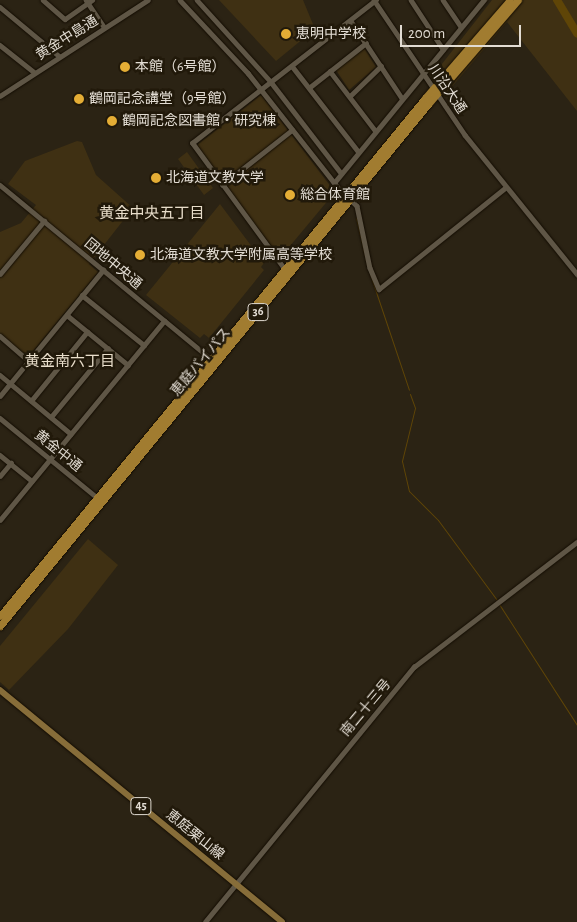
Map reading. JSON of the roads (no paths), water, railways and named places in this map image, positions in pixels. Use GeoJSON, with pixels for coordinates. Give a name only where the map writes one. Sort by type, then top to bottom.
{"type":"FeatureCollection","features":[{"type":"Feature","properties":{"kind":"highway","name":"恵庭バイパス"},"geometry":{"type":"LineString","coordinates":[[0,626],[100,500],[510,0]]}},
{"type":"Feature","properties":{"kind":"highway","name":"恵庭バイパス"},"geometry":{"type":"LineString","coordinates":[[435,92],[518,0]]}},
{"type":"Feature","properties":{"kind":"highway","name":"恵庭バイパス"},"geometry":{"type":"LineString","coordinates":[[214,361],[285,270],[347,198]]}},
{"type":"Feature","properties":{"kind":"highway","name":"恵庭バイパス"},"geometry":{"type":"LineString","coordinates":[[0,616],[100,500]]}},
{"type":"Feature","properties":{"kind":"main road","name":"恵庭栗山線"},"geometry":{"type":"LineString","coordinates":[[0,690],[282,922]]}},
{"type":"Feature","properties":{"kind":"street"},"geometry":{"type":"LineString","coordinates":[[42,0],[65,19],[89,1],[104,27]]}},
{"type":"Feature","properties":{"kind":"street","name":"黄金中島通"},"geometry":{"type":"LineString","coordinates":[[0,96],[34,72],[148,0]]}},
{"type":"Feature","properties":{"kind":"street"},"geometry":{"type":"LineString","coordinates":[[180,0],[261,90],[334,183],[357,206],[370,268],[379,289],[505,188]]}},
{"type":"Feature","properties":{"kind":"street"},"geometry":{"type":"LineString","coordinates":[[197,0],[271,82],[341,173]]}},
{"type":"Feature","properties":{"kind":"street"},"geometry":{"type":"LineString","coordinates":[[285,270],[192,143],[351,21],[375,0]]}},
{"type":"Feature","properties":{"kind":"street","name":"川沿大通"},"geometry":{"type":"LineString","coordinates":[[375,0],[435,92],[505,188],[577,274]]}},
{"type":"Feature","properties":{"kind":"street"},"geometry":{"type":"LineString","coordinates":[[411,0],[443,49]]}},
{"type":"Feature","properties":{"kind":"street"},"geometry":{"type":"LineString","coordinates":[[442,0],[461,27]]}},
{"type":"Feature","properties":{"kind":"street"},"geometry":{"type":"LineString","coordinates":[[334,183],[358,151],[484,0]]}},
{"type":"Feature","properties":{"kind":"street"},"geometry":{"type":"LineString","coordinates":[[0,7],[59,56]]}},
{"type":"Feature","properties":{"kind":"street"},"geometry":{"type":"LineString","coordinates":[[351,21],[402,98]]}},
{"type":"Feature","properties":{"kind":"street"},"geometry":{"type":"LineString","coordinates":[[310,87],[366,43]]}},
{"type":"Feature","properties":{"kind":"street"},"geometry":{"type":"LineString","coordinates":[[0,45],[34,72]]}},
{"type":"Feature","properties":{"kind":"street"},"geometry":{"type":"LineString","coordinates":[[292,66],[358,151]]}},
{"type":"Feature","properties":{"kind":"street"},"geometry":{"type":"LineString","coordinates":[[350,96],[381,66]]}},
{"type":"Feature","properties":{"kind":"street"},"geometry":{"type":"LineString","coordinates":[[330,71],[376,130]]}},
{"type":"Feature","properties":{"kind":"street"},"geometry":{"type":"LineString","coordinates":[[222,185],[292,130]]}},
{"type":"Feature","properties":{"kind":"street","name":"団地中央通"},"geometry":{"type":"LineString","coordinates":[[0,185],[214,361]]}},
{"type":"Feature","properties":{"kind":"street"},"geometry":{"type":"LineString","coordinates":[[0,274],[44,221]]}},
{"type":"Feature","properties":{"kind":"street"},"geometry":{"type":"LineString","coordinates":[[0,396],[102,270]]}},
{"type":"Feature","properties":{"kind":"street"},"geometry":{"type":"LineString","coordinates":[[82,295],[144,345]]}},
{"type":"Feature","properties":{"kind":"street"},"geometry":{"type":"LineString","coordinates":[[66,315],[128,365]]}},
{"type":"Feature","properties":{"kind":"street"},"geometry":{"type":"LineString","coordinates":[[0,520],[164,321]]}},
{"type":"Feature","properties":{"kind":"street"},"geometry":{"type":"LineString","coordinates":[[31,401],[87,332]]}},
{"type":"Feature","properties":{"kind":"street"},"geometry":{"type":"LineString","coordinates":[[0,336],[29,361]]}},
{"type":"Feature","properties":{"kind":"street"},"geometry":{"type":"LineString","coordinates":[[51,417],[108,348]]}},
{"type":"Feature","properties":{"kind":"street"},"geometry":{"type":"LineString","coordinates":[[0,376],[71,434]]}},
{"type":"Feature","properties":{"kind":"street","name":"黄金中通"},"geometry":{"type":"LineString","coordinates":[[0,418],[100,500]]}},
{"type":"Feature","properties":{"kind":"street"},"geometry":{"type":"LineString","coordinates":[[0,455],[32,481]]}},
{"type":"Feature","properties":{"kind":"street"},"geometry":{"type":"LineString","coordinates":[[0,476],[11,463]]}},
{"type":"Feature","properties":{"kind":"street","name":"南二十三号"},"geometry":{"type":"LineString","coordinates":[[205,922],[414,667],[577,542]]}},
{"type":"Feature","properties":{"kind":"waterway"},"geometry":{"type":"LineString","coordinates":[[557,0],[577,33]]}},
{"type":"Feature","properties":{"kind":"waterway"},"geometry":{"type":"LineString","coordinates":[[356,218],[367,265]]}},
{"type":"Feature","properties":{"kind":"waterway"},"geometry":{"type":"LineString","coordinates":[[370,274],[409,390]]}},
{"type":"Feature","properties":{"kind":"waterway"},"geometry":{"type":"LineString","coordinates":[[410,394],[415,408],[402,461],[409,491],[438,520],[497,600]]}},
{"type":"Feature","properties":{"kind":"waterway"},"geometry":{"type":"LineString","coordinates":[[499,604],[577,725]]}},
{"type":"Feature","properties":{"kind":"place","name":"恵明中学校"},"geometry":{"type":"Point","coordinates":[286,34]}},
{"type":"Feature","properties":{"kind":"place","name":"本館（6号館）"},"geometry":{"type":"Point","coordinates":[125,67]}},
{"type":"Feature","properties":{"kind":"place","name":"鶴岡記念講堂（9号館）"},"geometry":{"type":"Point","coordinates":[79,99]}},
{"type":"Feature","properties":{"kind":"place","name":"鶴岡記念図書館・研究棟"},"geometry":{"type":"Point","coordinates":[112,121]}},
{"type":"Feature","properties":{"kind":"place","name":"北海道文教大学"},"geometry":{"type":"Point","coordinates":[156,178]}},
{"type":"Feature","properties":{"kind":"place","name":"総合体育館"},"geometry":{"type":"Point","coordinates":[290,195]}},
{"type":"Feature","properties":{"kind":"place","name":"北海道文教大学附属高等学校"},"geometry":{"type":"Point","coordinates":[140,255]}},
{"type":"Feature","properties":{"kind":"district","name":"黄金中央五丁目"},"geometry":{"type":"Point","coordinates":[152,214]}},
{"type":"Feature","properties":{"kind":"district","name":"黄金南六丁目"},"geometry":{"type":"Point","coordinates":[70,362]}}]}
